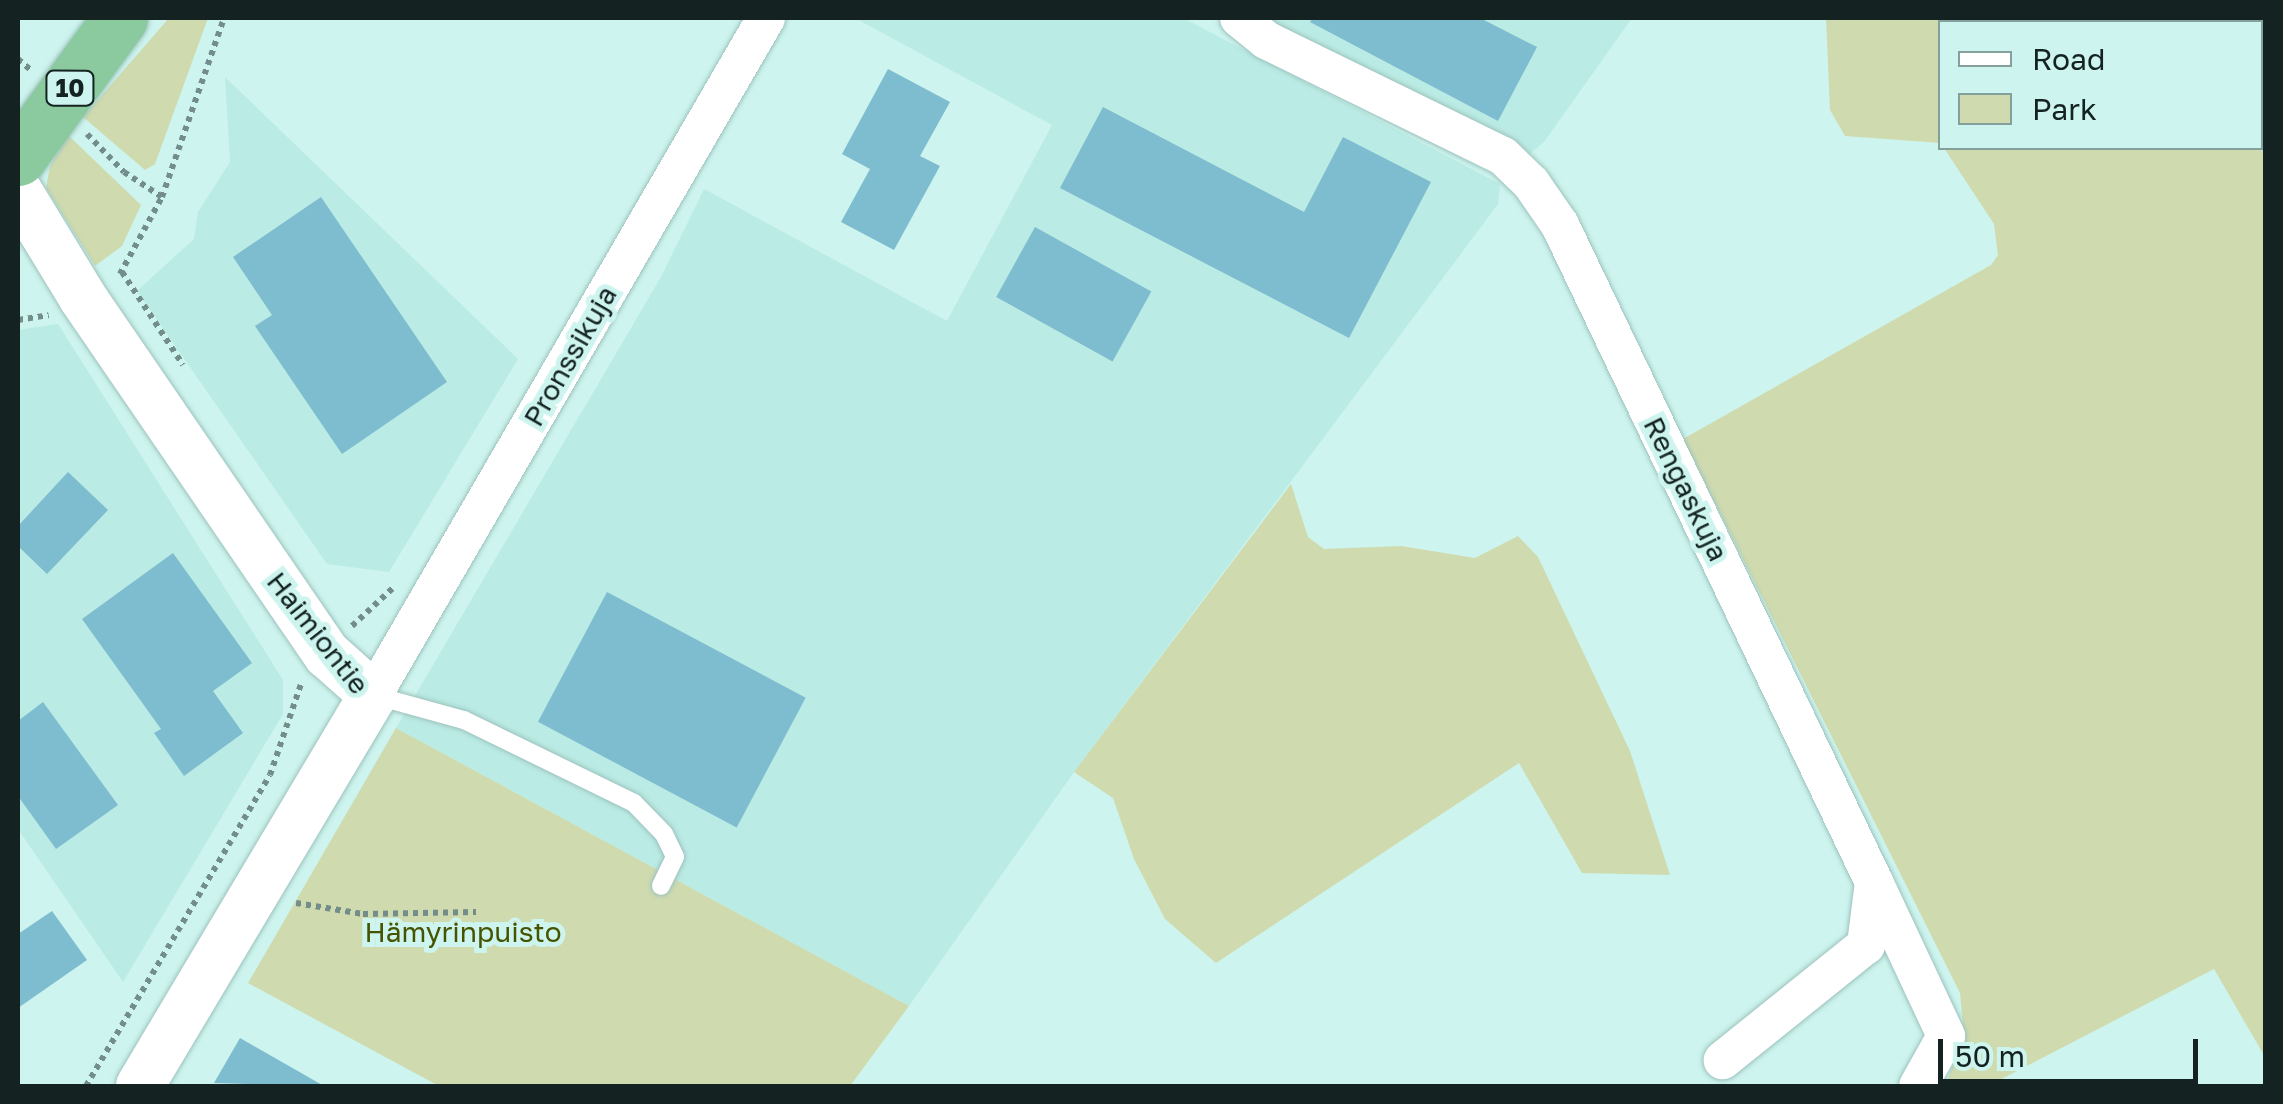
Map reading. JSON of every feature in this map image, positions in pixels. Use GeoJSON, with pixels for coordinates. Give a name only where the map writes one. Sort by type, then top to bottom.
{"type":"FeatureCollection","features":[{"type":"Feature","properties":{"kind":"highway","name":"10"},"geometry":{"type":"LineString","coordinates":[[18,158],[120,18]]}},
{"type":"Feature","properties":{"kind":"street","name":"Pronssikuja"},"geometry":{"type":"LineString","coordinates":[[373,695],[766,18]]}},
{"type":"Feature","properties":{"kind":"street","name":"Rengaskuja"},"geometry":{"type":"LineString","coordinates":[[1239,18],[1266,40],[1503,156],[1531,184],[1560,225],[1946,1036],[1918,1086]]}},
{"type":"Feature","properties":{"kind":"street","name":"Haimiontie"},"geometry":{"type":"LineString","coordinates":[[18,191],[82,298],[327,654],[373,695],[140,1086]]}},
{"type":"Feature","properties":{"kind":"street"},"geometry":{"type":"LineString","coordinates":[[1723,1060],[1866,945],[1874,882]]}},
{"type":"Feature","properties":{"kind":"lane"},"geometry":{"type":"LineString","coordinates":[[373,695],[464,720],[634,803],[664,834],[675,857],[661,886]]}},
{"type":"Feature","properties":{"kind":"path"},"geometry":{"type":"LineString","coordinates":[[107,282],[141,244],[162,197],[224,18]]}},
{"type":"Feature","properties":{"kind":"path"},"geometry":{"type":"LineString","coordinates":[[83,130],[124,172],[162,197]]}},
{"type":"Feature","properties":{"kind":"path"},"geometry":{"type":"LineString","coordinates":[[18,320],[64,311]]}},
{"type":"Feature","properties":{"kind":"path"},"geometry":{"type":"LineString","coordinates":[[86,1086],[270,775],[298,688],[401,581]]}},
{"type":"Feature","properties":{"kind":"path"},"geometry":{"type":"LineString","coordinates":[[262,884],[285,900],[364,914],[476,912]]}},
{"type":"Feature","properties":{"kind":"shaded area"},"geometry":{"type":"Polygon","coordinates":[[[855,18],[1183,18],[1500,184],[1498,204],[1074,772],[909,1006],[396,728],[661,277],[704,189],[947,321],[1052,125],[855,18]]]}},
{"type":"Feature","properties":{"kind":"shaded area"},"geometry":{"type":"Polygon","coordinates":[[[1251,18],[1632,18],[1544,142],[1522,160],[1251,18]]]}},
{"type":"Feature","properties":{"kind":"shaded area"},"geometry":{"type":"Polygon","coordinates":[[[2169,18],[2265,18],[2265,154],[2262,150],[2263,20],[2169,18]]]}},
{"type":"Feature","properties":{"kind":"shaded area"},"geometry":{"type":"Polygon","coordinates":[[[225,77],[518,359],[389,572],[327,564],[137,291],[194,239],[198,212],[230,162],[225,77]]]}},
{"type":"Feature","properties":{"kind":"shaded area"},"geometry":{"type":"Polygon","coordinates":[[[58,324],[283,680],[283,714],[123,982],[18,829],[18,330],[58,324]]]}},
{"type":"Feature","properties":{"kind":"green space"},"geometry":{"type":"Polygon","coordinates":[[[169,18],[208,18],[155,164],[145,170],[83,117],[169,18]]]}},
{"type":"Feature","properties":{"kind":"green space"},"geometry":{"type":"Polygon","coordinates":[[[1826,18],[2169,18],[1938,20],[1938,143],[1845,136],[1830,110],[1826,18]]]}},
{"type":"Feature","properties":{"kind":"green space"},"geometry":{"type":"Polygon","coordinates":[[[68,135],[141,205],[122,246],[95,266],[46,188],[50,166],[68,135]]]}},
{"type":"Feature","properties":{"kind":"green space"},"geometry":{"type":"Polygon","coordinates":[[[1945,150],[2261,150],[2265,154],[2265,1057],[2214,969],[1988,1086],[1945,1086],[1964,1036],[1960,993],[1683,439],[1991,265],[1998,255],[1994,224],[1945,150]]]}},
{"type":"Feature","properties":{"kind":"green space"},"geometry":{"type":"Polygon","coordinates":[[[1291,484],[1308,537],[1324,549],[1401,546],[1475,558],[1518,536],[1538,557],[1630,751],[1670,875],[1582,873],[1519,763],[1216,963],[1165,919],[1134,859],[1113,798],[1074,772],[1291,484]]]}},
{"type":"Feature","properties":{"kind":"green space","name":"Hämyrinpuisto"},"geometry":{"type":"Polygon","coordinates":[[[396,728],[909,1006],[850,1086],[439,1086],[248,983],[396,728]]]}},
{"type":"Feature","properties":{"kind":"building"},"geometry":{"type":"Polygon","coordinates":[[[1313,18],[1480,18],[1537,47],[1498,121],[1310,22],[1313,18]]]}},
{"type":"Feature","properties":{"kind":"building"},"geometry":{"type":"Polygon","coordinates":[[[888,69],[950,102],[920,156],[940,166],[894,250],[841,222],[870,169],[842,154],[888,69]]]}},
{"type":"Feature","properties":{"kind":"building"},"geometry":{"type":"Polygon","coordinates":[[[1103,107],[1304,212],[1343,137],[1431,182],[1349,338],[1060,188],[1103,107]]]}},
{"type":"Feature","properties":{"kind":"building"},"geometry":{"type":"Polygon","coordinates":[[[321,197],[447,382],[342,454],[255,326],[272,315],[233,257],[321,197]]]}},
{"type":"Feature","properties":{"kind":"building"},"geometry":{"type":"Polygon","coordinates":[[[1035,227],[1151,291],[1113,361],[996,297],[1035,227]]]}},
{"type":"Feature","properties":{"kind":"building"},"geometry":{"type":"Polygon","coordinates":[[[68,472],[108,510],[47,574],[18,546],[18,526],[68,472]]]}},
{"type":"Feature","properties":{"kind":"building"},"geometry":{"type":"Polygon","coordinates":[[[173,553],[252,663],[213,691],[243,733],[184,776],[154,733],[161,729],[82,619],[173,553]]]}},
{"type":"Feature","properties":{"kind":"building"},"geometry":{"type":"Polygon","coordinates":[[[607,592],[806,698],[737,827],[538,722],[607,592]]]}},
{"type":"Feature","properties":{"kind":"building"},"geometry":{"type":"Polygon","coordinates":[[[43,702],[118,805],[56,849],[18,796],[18,721],[43,702]]]}},
{"type":"Feature","properties":{"kind":"building"},"geometry":{"type":"Polygon","coordinates":[[[52,911],[87,960],[18,1008],[18,934],[52,911]]]}},
{"type":"Feature","properties":{"kind":"building"},"geometry":{"type":"Polygon","coordinates":[[[240,1038],[324,1086],[214,1083],[240,1038]]]}}]}
